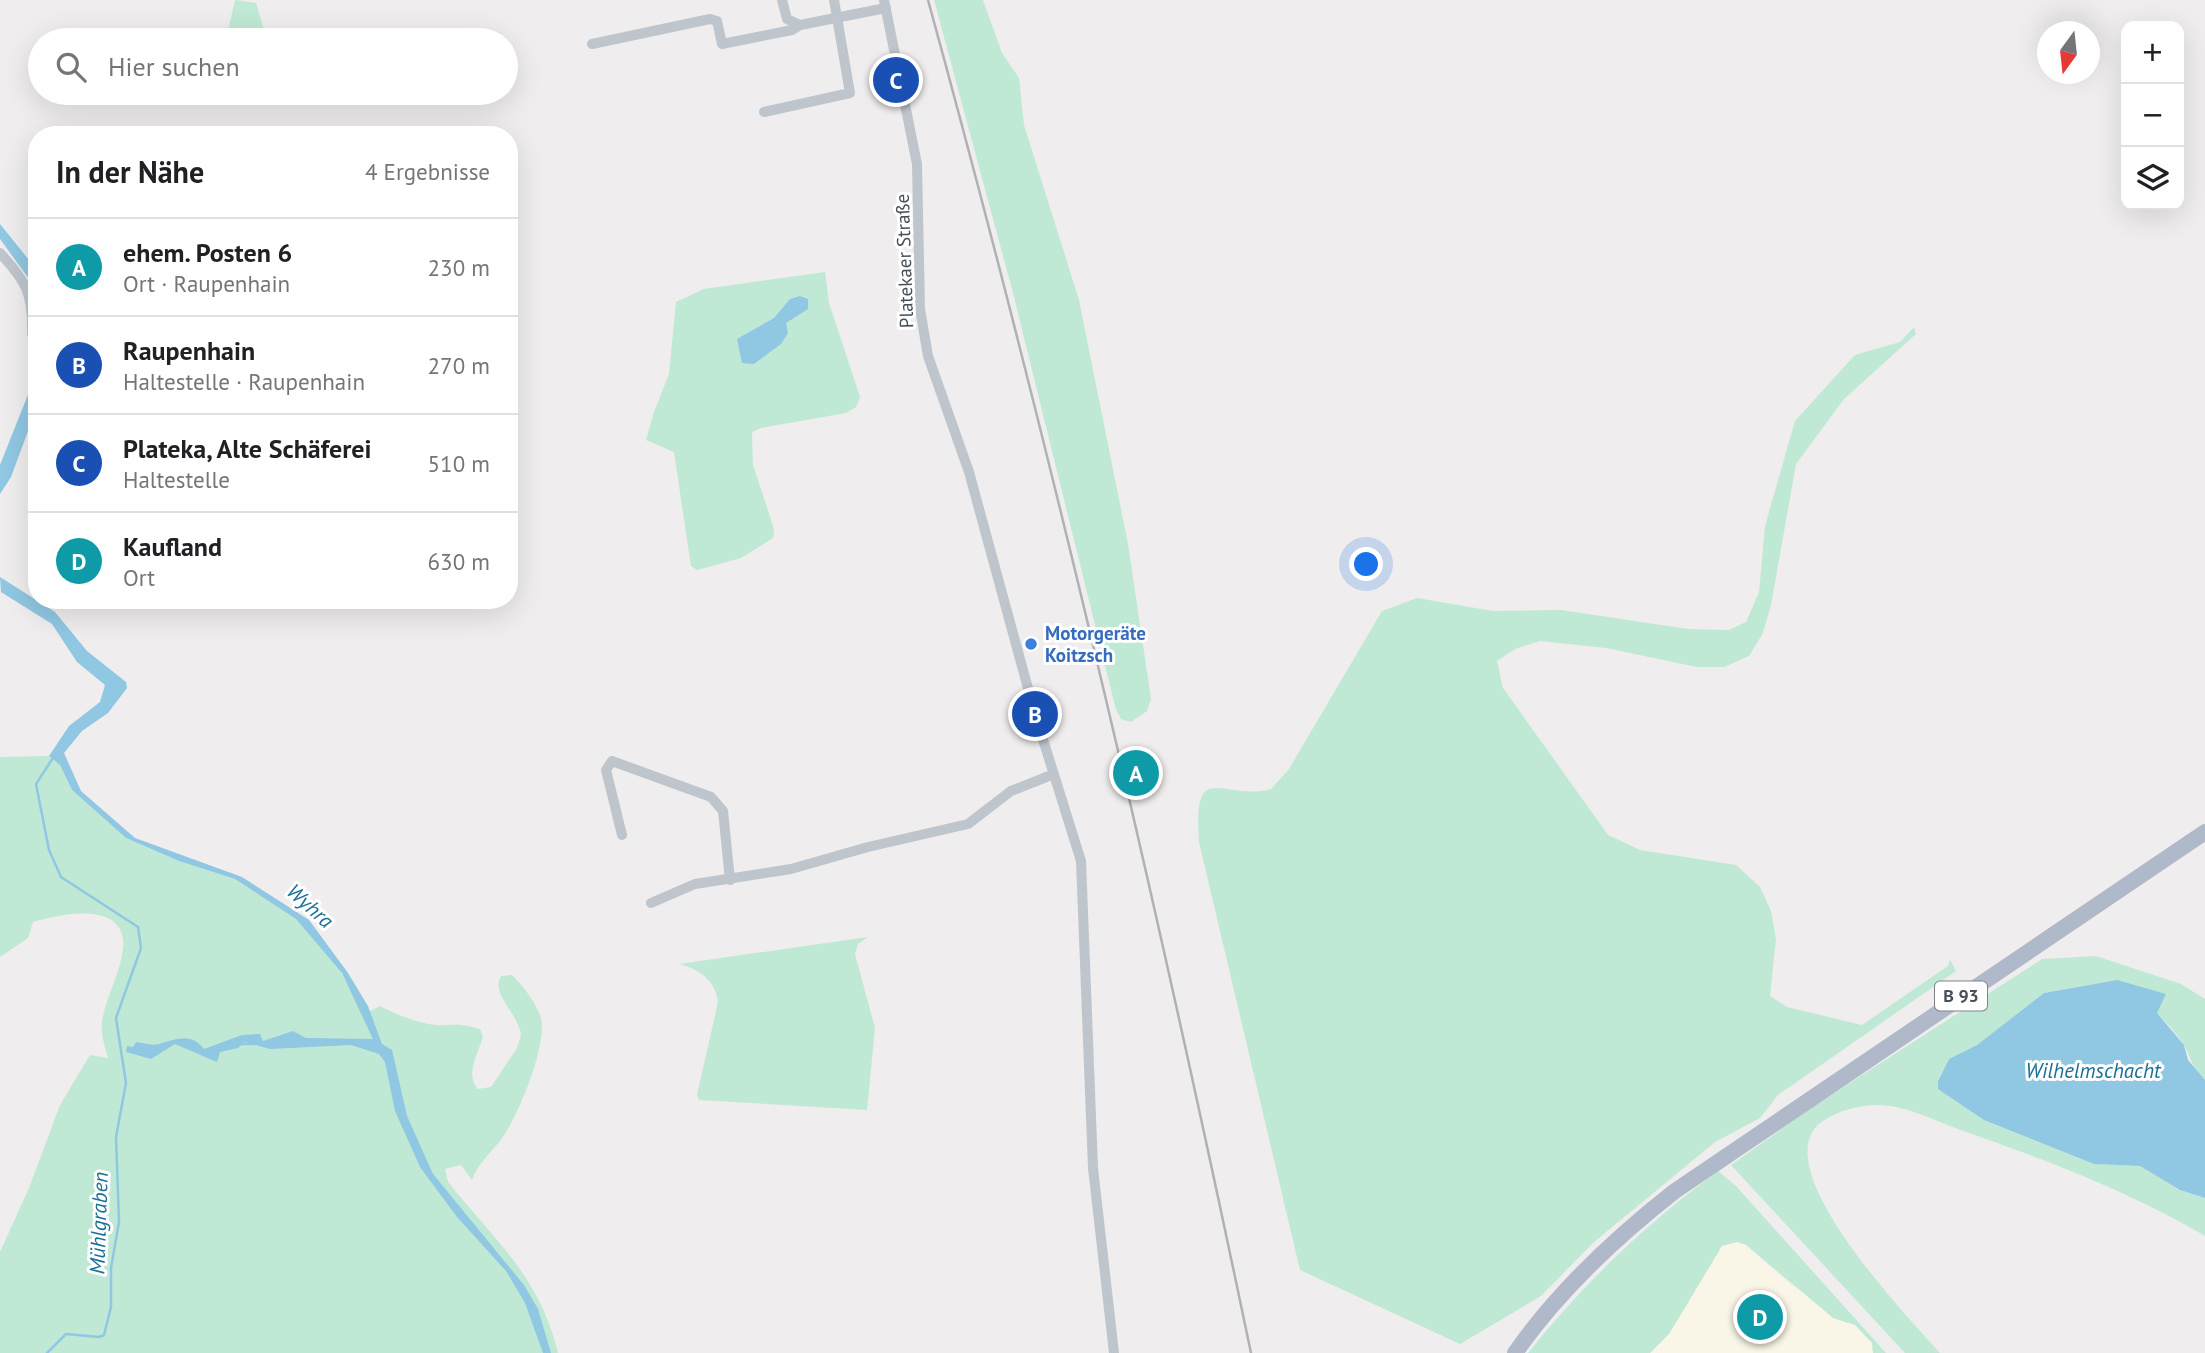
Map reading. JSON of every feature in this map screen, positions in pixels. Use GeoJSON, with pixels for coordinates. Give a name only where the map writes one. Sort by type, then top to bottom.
{"type":"FeatureCollection","features":[{"type":"Feature","properties":{"kind":"main road","name":"B 93"},"geometry":{"type":"LineString","coordinates":[[1515,1353],[1565,1290],[1598,1255],[1675,1191],[2205,832]]}},
{"type":"Feature","properties":{"kind":"street"},"geometry":{"type":"LineString","coordinates":[[782,0],[788,19],[800,25]]}},
{"type":"Feature","properties":{"kind":"street"},"geometry":{"type":"LineString","coordinates":[[764,112],[850,93],[834,0]]}},
{"type":"Feature","properties":{"kind":"street"},"geometry":{"type":"LineString","coordinates":[[592,44],[710,19],[717,22],[722,44],[792,30],[800,25],[838,18],[885,4]]}},
{"type":"Feature","properties":{"kind":"street","name":"Platekaer Straße"},"geometry":{"type":"LineString","coordinates":[[885,4],[917,164],[920,202],[919,286],[924,336],[934,376],[969,472],[1002,596],[1081,861],[1093,1168],[1114,1353]]}},
{"type":"Feature","properties":{"kind":"street"},"geometry":{"type":"LineString","coordinates":[[0,253],[28,290]]}},
{"type":"Feature","properties":{"kind":"street"},"geometry":{"type":"LineString","coordinates":[[622,835],[606,770],[612,761],[710,797],[723,811],[730,880]]}},
{"type":"Feature","properties":{"kind":"street"},"geometry":{"type":"LineString","coordinates":[[651,903],[695,884],[792,869],[867,847],[968,824],[1011,791],[1054,774]]}},
{"type":"Feature","properties":{"kind":"shaded area"},"geometry":{"type":"Polygon","coordinates":[[[1737,1242],[1746,1245],[1833,1318],[1855,1325],[1872,1343],[1873,1353],[1650,1353],[1669,1334],[1722,1246],[1737,1242]]]}},
{"type":"Feature","properties":{"kind":"green space"},"geometry":{"type":"Polygon","coordinates":[[[235,0],[256,3],[263,28],[229,28],[235,0]]]}},
{"type":"Feature","properties":{"kind":"green space"},"geometry":{"type":"Polygon","coordinates":[[[934,0],[983,0],[1002,53],[1019,78],[1024,125],[1079,300],[1128,544],[1151,699],[1147,711],[1131,722],[1121,719],[1116,710],[1013,293],[934,0]]]}},
{"type":"Feature","properties":{"kind":"green space"},"geometry":{"type":"Polygon","coordinates":[[[825,272],[829,303],[860,397],[856,407],[846,413],[761,428],[752,432],[753,465],[774,529],[773,538],[741,558],[697,570],[691,566],[674,452],[646,440],[669,374],[676,302],[704,289],[825,272]]]}},
{"type":"Feature","properties":{"kind":"green space"},"geometry":{"type":"Polygon","coordinates":[[[1914,327],[1916,334],[1844,399],[1796,464],[1771,605],[1763,633],[1749,656],[1724,667],[1697,667],[1606,648],[1540,641],[1515,649],[1497,661],[1503,688],[1608,835],[1640,850],[1736,865],[1760,887],[1771,911],[1776,939],[1770,996],[1787,1007],[1862,1025],[1948,966],[1950,959],[1956,971],[1778,1095],[1760,1118],[1715,1142],[1594,1242],[1541,1296],[1460,1344],[1300,1270],[1199,842],[1198,816],[1201,799],[1206,791],[1214,788],[1254,791],[1271,789],[1289,769],[1382,611],[1417,598],[1493,611],[1561,610],[1688,629],[1729,630],[1746,622],[1759,592],[1765,526],[1795,421],[1855,355],[1900,342],[1914,327]]]}},
{"type":"Feature","properties":{"kind":"green space"},"geometry":{"type":"Polygon","coordinates":[[[49,756],[60,765],[72,790],[126,838],[179,861],[235,879],[296,919],[338,967],[364,1014],[380,1006],[421,1022],[480,1029],[483,1036],[472,1070],[472,1077],[478,1089],[491,1087],[517,1048],[521,1035],[519,1027],[502,997],[499,983],[501,976],[512,975],[520,984],[538,1009],[542,1027],[536,1060],[523,1098],[507,1130],[472,1180],[461,1165],[445,1169],[448,1182],[527,1280],[550,1326],[558,1353],[0,1353],[0,1252],[29,1188],[60,1105],[90,1055],[108,1058],[102,1035],[102,1021],[123,949],[122,933],[115,923],[104,916],[74,914],[33,922],[28,938],[0,957],[0,757],[49,756]]]}},
{"type":"Feature","properties":{"kind":"green space"},"geometry":{"type":"Polygon","coordinates":[[[868,937],[858,944],[855,954],[875,1028],[867,1110],[699,1100],[697,1095],[718,1002],[717,995],[705,977],[679,964],[868,937]]]}},
{"type":"Feature","properties":{"kind":"green space"},"geometry":{"type":"Polygon","coordinates":[[[2096,956],[2181,984],[2205,999],[2205,1080],[2168,1024],[2117,980],[2044,993],[1977,1045],[1949,1059],[1938,1080],[1938,1088],[1984,1120],[2094,1164],[2140,1166],[2180,1190],[2205,1198],[2205,1236],[2147,1205],[2087,1178],[1920,1114],[1877,1105],[1838,1113],[1826,1119],[1809,1139],[1810,1168],[1823,1201],[1845,1238],[1899,1307],[1940,1353],[1905,1353],[1731,1165],[1814,1106],[2042,959],[2096,956]]]}},
{"type":"Feature","properties":{"kind":"green space"},"geometry":{"type":"Polygon","coordinates":[[[1718,1171],[1736,1186],[1886,1353],[1873,1353],[1872,1343],[1855,1325],[1833,1318],[1746,1245],[1737,1242],[1722,1246],[1669,1334],[1650,1353],[1528,1353],[1571,1302],[1641,1233],[1718,1171]]]}},
{"type":"Feature","properties":{"kind":"water"},"geometry":{"type":"Polygon","coordinates":[[[0,224],[28,259],[28,278],[0,239],[0,224]]]}},
{"type":"Feature","properties":{"kind":"water"},"geometry":{"type":"Polygon","coordinates":[[[800,296],[808,299],[808,309],[786,323],[788,333],[781,344],[754,364],[742,363],[737,339],[774,318],[790,299],[800,296]]]}},
{"type":"Feature","properties":{"kind":"water"},"geometry":{"type":"Polygon","coordinates":[[[28,395],[28,431],[11,477],[0,494],[0,465],[28,395]]]}},
{"type":"Feature","properties":{"kind":"water"},"geometry":{"type":"Polygon","coordinates":[[[0,577],[28,595],[28,609],[1,592],[0,577]]]}},
{"type":"Feature","properties":{"kind":"water"},"geometry":{"type":"Polygon","coordinates":[[[28,609],[50,609],[55,612],[87,651],[126,682],[127,688],[108,713],[82,731],[64,753],[81,791],[135,838],[242,877],[309,920],[348,973],[368,1006],[382,1044],[392,1050],[407,1116],[433,1174],[524,1285],[538,1309],[551,1353],[543,1353],[525,1303],[506,1271],[457,1217],[420,1167],[395,1111],[385,1062],[379,1054],[351,1045],[270,1049],[245,1042],[238,1048],[220,1052],[217,1062],[175,1044],[151,1059],[126,1052],[127,1046],[133,1047],[136,1042],[156,1045],[177,1039],[189,1039],[204,1049],[242,1035],[260,1034],[263,1041],[293,1031],[306,1038],[373,1039],[342,973],[296,919],[235,879],[179,861],[126,838],[72,790],[60,765],[49,756],[69,726],[100,702],[105,685],[77,662],[52,624],[28,609]]]}},
{"type":"Feature","properties":{"kind":"water","name":"Wilhelmschacht"},"geometry":{"type":"Polygon","coordinates":[[[2117,980],[2166,994],[2157,1013],[2184,1045],[2188,1060],[2205,1080],[2205,1198],[2180,1190],[2140,1166],[2094,1164],[1984,1120],[1938,1089],[1938,1081],[1949,1059],[1977,1045],[2044,993],[2117,980]]]}},
{"type":"Feature","properties":{"kind":"waterway","name":"Mühlgraben"},"geometry":{"type":"LineString","coordinates":[[47,1353],[66,1334],[99,1337],[104,1335],[111,1307],[111,1268],[119,1222],[116,1137],[126,1083],[116,1018],[141,948],[138,927],[61,877],[49,850],[36,784],[53,758]]}},
{"type":"Feature","properties":{"kind":"waterway","name":"Mühlgraben"},"geometry":{"type":"LineString","coordinates":[[241,1044],[256,1044]]}},
{"type":"Feature","properties":{"kind":"railway"},"geometry":{"type":"LineString","coordinates":[[928,0],[1017,336],[1100,674],[1178,1013],[1251,1353]]}},
{"type":"Feature","properties":{"kind":"place","name":"Plateka, Alte Schäferei"},"geometry":{"type":"Point","coordinates":[896,80]}},
{"type":"Feature","properties":{"kind":"place","name":"Motorgeräte Koitzsch"},"geometry":{"type":"Point","coordinates":[1031,644]}},
{"type":"Feature","properties":{"kind":"place","name":"Raupenhain"},"geometry":{"type":"Point","coordinates":[1035,714]}},
{"type":"Feature","properties":{"kind":"place","name":"ehem. Posten 6"},"geometry":{"type":"Point","coordinates":[1136,773]}},
{"type":"Feature","properties":{"kind":"place","name":"Kaufland"},"geometry":{"type":"Point","coordinates":[1760,1317]}},
{"type":"Feature","properties":{"kind":"water label","name":"Wyhra"},"geometry":{"type":"Point","coordinates":[310,906]}}]}
